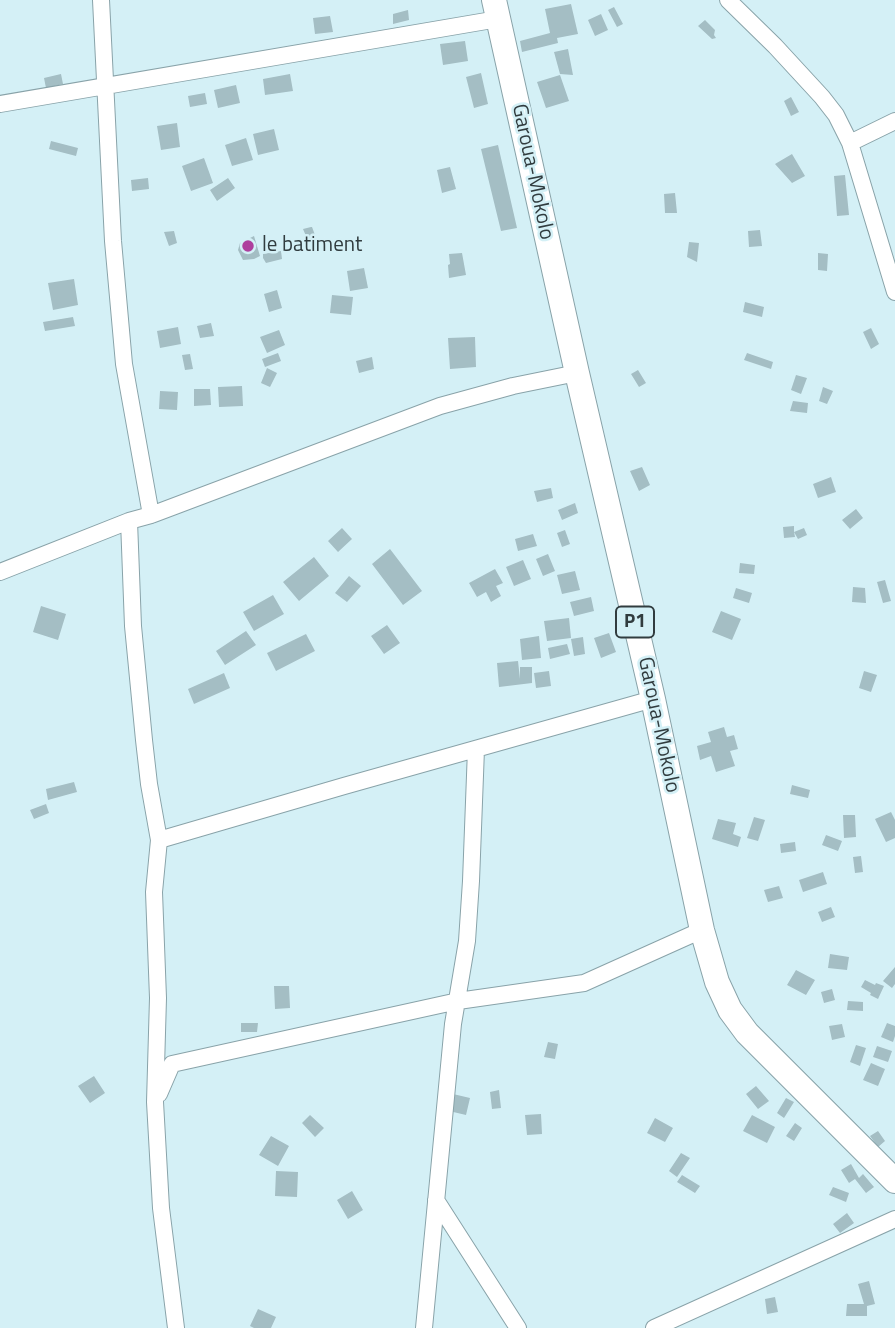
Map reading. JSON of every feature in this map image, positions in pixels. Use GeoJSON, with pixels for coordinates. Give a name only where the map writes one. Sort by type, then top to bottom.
{"type":"FeatureCollection","features":[{"type":"Feature","properties":{"kind":"main road","name":"Garoua-Mokolo"},"geometry":{"type":"LineString","coordinates":[[496,9],[653,699],[702,930],[722,995],[747,1033],[895,1181]]}},
{"type":"Feature","properties":{"kind":"street"},"geometry":{"type":"LineString","coordinates":[[101,0],[113,241],[124,364],[151,515]]}},
{"type":"Feature","properties":{"kind":"street"},"geometry":{"type":"LineString","coordinates":[[728,0],[775,46],[836,115],[850,143],[895,292]]}},
{"type":"Feature","properties":{"kind":"street"},"geometry":{"type":"LineString","coordinates":[[0,104],[496,9]]}},
{"type":"Feature","properties":{"kind":"street"},"geometry":{"type":"LineString","coordinates":[[850,143],[895,121]]}},
{"type":"Feature","properties":{"kind":"street"},"geometry":{"type":"LineString","coordinates":[[0,572],[440,406],[513,386],[577,373]]}},
{"type":"Feature","properties":{"kind":"street"},"geometry":{"type":"LineString","coordinates":[[129,522],[141,702],[149,784],[159,840],[154,892],[158,998],[155,1102],[161,1208],[176,1328]]}},
{"type":"Feature","properties":{"kind":"street"},"geometry":{"type":"LineString","coordinates":[[159,840],[653,699]]}},
{"type":"Feature","properties":{"kind":"street"},"geometry":{"type":"LineString","coordinates":[[424,1328],[453,1024],[468,929],[476,749]]}},
{"type":"Feature","properties":{"kind":"street"},"geometry":{"type":"LineString","coordinates":[[155,1102],[172,1064],[458,1001],[584,983],[702,930]]}},
{"type":"Feature","properties":{"kind":"street"},"geometry":{"type":"LineString","coordinates":[[436,1200],[518,1328]]}},
{"type":"Feature","properties":{"kind":"street"},"geometry":{"type":"LineString","coordinates":[[654,1328],[895,1219]]}},
{"type":"Feature","properties":{"kind":"building"},"geometry":{"type":"Polygon","coordinates":[[[571,4],[578,34],[557,38],[558,43],[522,52],[520,41],[550,33],[545,9],[571,4]]]}},
{"type":"Feature","properties":{"kind":"building"},"geometry":{"type":"Polygon","coordinates":[[[614,7],[623,24],[617,27],[608,10],[614,7]]]}},
{"type":"Feature","properties":{"kind":"building"},"geometry":{"type":"Polygon","coordinates":[[[408,10],[409,20],[393,24],[393,14],[408,10]]]}},
{"type":"Feature","properties":{"kind":"building"},"geometry":{"type":"Polygon","coordinates":[[[601,14],[608,30],[595,36],[588,20],[601,14]]]}},
{"type":"Feature","properties":{"kind":"building"},"geometry":{"type":"Polygon","coordinates":[[[330,16],[333,32],[315,34],[313,18],[330,16]]]}},
{"type":"Feature","properties":{"kind":"building"},"geometry":{"type":"Polygon","coordinates":[[[705,20],[715,30],[716,38],[712,39],[698,26],[705,20]]]}},
{"type":"Feature","properties":{"kind":"building"},"geometry":{"type":"Polygon","coordinates":[[[465,41],[468,61],[443,65],[440,44],[465,41]]]}},
{"type":"Feature","properties":{"kind":"building"},"geometry":{"type":"Polygon","coordinates":[[[568,49],[573,75],[560,74],[554,52],[568,49]]]}},
{"type":"Feature","properties":{"kind":"building"},"geometry":{"type":"Polygon","coordinates":[[[481,73],[488,104],[474,108],[466,77],[481,73]]]}},
{"type":"Feature","properties":{"kind":"building"},"geometry":{"type":"Polygon","coordinates":[[[61,74],[63,84],[46,88],[44,78],[61,74]]]}},
{"type":"Feature","properties":{"kind":"building"},"geometry":{"type":"Polygon","coordinates":[[[290,74],[293,91],[265,95],[263,79],[290,74]]]}},
{"type":"Feature","properties":{"kind":"building"},"geometry":{"type":"Polygon","coordinates":[[[560,75],[569,101],[546,108],[537,82],[560,75]]]}},
{"type":"Feature","properties":{"kind":"building"},"geometry":{"type":"Polygon","coordinates":[[[236,85],[240,103],[218,108],[214,90],[236,85]]]}},
{"type":"Feature","properties":{"kind":"building"},"geometry":{"type":"Polygon","coordinates":[[[205,93],[207,104],[190,107],[188,96],[205,93]]]}},
{"type":"Feature","properties":{"kind":"building"},"geometry":{"type":"Polygon","coordinates":[[[791,97],[799,112],[791,116],[784,101],[791,97]]]}},
{"type":"Feature","properties":{"kind":"building"},"geometry":{"type":"Polygon","coordinates":[[[177,123],[180,147],[161,150],[157,126],[177,123]]]}},
{"type":"Feature","properties":{"kind":"building"},"geometry":{"type":"Polygon","coordinates":[[[274,129],[279,150],[258,155],[253,134],[274,129]]]}},
{"type":"Feature","properties":{"kind":"building"},"geometry":{"type":"Polygon","coordinates":[[[246,138],[253,160],[232,166],[225,145],[246,138]]]}},
{"type":"Feature","properties":{"kind":"building"},"geometry":{"type":"Polygon","coordinates":[[[51,141],[78,148],[76,156],[49,149],[51,141]]]}},
{"type":"Feature","properties":{"kind":"building"},"geometry":{"type":"Polygon","coordinates":[[[498,145],[517,228],[501,231],[481,149],[498,145]]]}},
{"type":"Feature","properties":{"kind":"building"},"geometry":{"type":"Polygon","coordinates":[[[792,154],[805,176],[792,183],[775,164],[792,154]]]}},
{"type":"Feature","properties":{"kind":"building"},"geometry":{"type":"Polygon","coordinates":[[[204,158],[213,183],[191,191],[182,166],[204,158]]]}},
{"type":"Feature","properties":{"kind":"building"},"geometry":{"type":"Polygon","coordinates":[[[450,167],[456,189],[442,193],[437,170],[450,167]]]}},
{"type":"Feature","properties":{"kind":"building"},"geometry":{"type":"Polygon","coordinates":[[[845,175],[849,215],[837,216],[834,176],[845,175]]]}},
{"type":"Feature","properties":{"kind":"building"},"geometry":{"type":"Polygon","coordinates":[[[148,178],[149,189],[132,191],[131,180],[148,178]]]}},
{"type":"Feature","properties":{"kind":"building"},"geometry":{"type":"Polygon","coordinates":[[[228,178],[235,188],[217,201],[210,190],[228,178]]]}},
{"type":"Feature","properties":{"kind":"building"},"geometry":{"type":"Polygon","coordinates":[[[675,193],[677,213],[665,213],[664,194],[675,193]]]}},
{"type":"Feature","properties":{"kind":"building"},"geometry":{"type":"Polygon","coordinates":[[[312,227],[318,243],[309,243],[303,229],[312,227]]]}},
{"type":"Feature","properties":{"kind":"building"},"geometry":{"type":"Polygon","coordinates":[[[760,230],[762,246],[749,247],[748,231],[760,230]]]}},
{"type":"Feature","properties":{"kind":"building"},"geometry":{"type":"Polygon","coordinates":[[[174,231],[177,243],[169,246],[164,232],[174,231]]]}},
{"type":"Feature","properties":{"kind":"building","name":"le batiment"},"geometry":{"type":"Polygon","coordinates":[[[254,236],[260,256],[243,260],[238,250],[240,243],[254,236]]]}},
{"type":"Feature","properties":{"kind":"building"},"geometry":{"type":"Polygon","coordinates":[[[689,242],[699,243],[697,262],[687,257],[689,242]]]}},
{"type":"Feature","properties":{"kind":"building"},"geometry":{"type":"Polygon","coordinates":[[[281,251],[282,259],[266,263],[263,258],[263,254],[281,251]]]}},
{"type":"Feature","properties":{"kind":"building"},"geometry":{"type":"Polygon","coordinates":[[[462,253],[466,275],[449,278],[449,254],[462,253]]]}},
{"type":"Feature","properties":{"kind":"building"},"geometry":{"type":"Polygon","coordinates":[[[818,253],[828,254],[827,271],[818,270],[818,253]]]}},
{"type":"Feature","properties":{"kind":"building"},"geometry":{"type":"Polygon","coordinates":[[[364,268],[368,288],[350,291],[347,271],[364,268]]]}},
{"type":"Feature","properties":{"kind":"building"},"geometry":{"type":"Polygon","coordinates":[[[74,279],[78,305],[53,310],[48,283],[74,279]]]}},
{"type":"Feature","properties":{"kind":"building"},"geometry":{"type":"Polygon","coordinates":[[[277,290],[282,308],[269,312],[264,294],[277,290]]]}},
{"type":"Feature","properties":{"kind":"building"},"geometry":{"type":"Polygon","coordinates":[[[332,295],[353,297],[351,315],[330,313],[332,295]]]}},
{"type":"Feature","properties":{"kind":"building"},"geometry":{"type":"Polygon","coordinates":[[[745,302],[764,307],[762,317],[743,312],[745,302]]]}},
{"type":"Feature","properties":{"kind":"building"},"geometry":{"type":"Polygon","coordinates":[[[73,317],[75,326],[45,331],[43,322],[73,317]]]}},
{"type":"Feature","properties":{"kind":"building"},"geometry":{"type":"Polygon","coordinates":[[[211,323],[214,336],[200,338],[197,326],[211,323]]]}},
{"type":"Feature","properties":{"kind":"building"},"geometry":{"type":"Polygon","coordinates":[[[178,327],[181,344],[160,348],[157,331],[178,327]]]}},
{"type":"Feature","properties":{"kind":"building"},"geometry":{"type":"Polygon","coordinates":[[[871,328],[879,344],[871,349],[863,332],[871,328]]]}},
{"type":"Feature","properties":{"kind":"building"},"geometry":{"type":"Polygon","coordinates":[[[279,330],[285,345],[267,353],[260,337],[279,330]]]}},
{"type":"Feature","properties":{"kind":"building"},"geometry":{"type":"Polygon","coordinates":[[[475,337],[476,367],[450,369],[448,338],[475,337]]]}},
{"type":"Feature","properties":{"kind":"building"},"geometry":{"type":"Polygon","coordinates":[[[278,353],[281,361],[265,367],[262,359],[278,353]]]}},
{"type":"Feature","properties":{"kind":"building"},"geometry":{"type":"Polygon","coordinates":[[[747,353],[773,362],[771,369],[744,360],[747,353]]]}},
{"type":"Feature","properties":{"kind":"building"},"geometry":{"type":"Polygon","coordinates":[[[190,354],[193,369],[185,370],[182,355],[190,354]]]}},
{"type":"Feature","properties":{"kind":"building"},"geometry":{"type":"Polygon","coordinates":[[[372,357],[374,369],[359,373],[356,361],[372,357]]]}},
{"type":"Feature","properties":{"kind":"building"},"geometry":{"type":"Polygon","coordinates":[[[267,368],[277,373],[270,387],[261,383],[267,368]]]}},
{"type":"Feature","properties":{"kind":"building"},"geometry":{"type":"Polygon","coordinates":[[[638,370],[646,383],[639,387],[631,374],[638,370]]]}},
{"type":"Feature","properties":{"kind":"building"},"geometry":{"type":"Polygon","coordinates":[[[796,375],[807,378],[801,394],[791,390],[796,375]]]}},
{"type":"Feature","properties":{"kind":"building"},"geometry":{"type":"Polygon","coordinates":[[[242,386],[243,406],[219,407],[218,387],[242,386]]]}},
{"type":"Feature","properties":{"kind":"building"},"geometry":{"type":"Polygon","coordinates":[[[823,387],[833,391],[827,404],[819,401],[823,387]]]}},
{"type":"Feature","properties":{"kind":"building"},"geometry":{"type":"Polygon","coordinates":[[[194,389],[210,389],[211,405],[194,406],[194,389]]]}},
{"type":"Feature","properties":{"kind":"building"},"geometry":{"type":"Polygon","coordinates":[[[160,391],[178,392],[177,410],[159,409],[160,391]]]}},
{"type":"Feature","properties":{"kind":"building"},"geometry":{"type":"Polygon","coordinates":[[[793,401],[808,403],[807,413],[790,411],[793,401]]]}},
{"type":"Feature","properties":{"kind":"building"},"geometry":{"type":"Polygon","coordinates":[[[642,467],[650,485],[639,491],[630,471],[642,467]]]}},
{"type":"Feature","properties":{"kind":"building"},"geometry":{"type":"Polygon","coordinates":[[[831,477],[836,492],[818,498],[813,484],[831,477]]]}},
{"type":"Feature","properties":{"kind":"building"},"geometry":{"type":"Polygon","coordinates":[[[551,488],[553,498],[537,502],[534,491],[551,488]]]}},
{"type":"Feature","properties":{"kind":"building"},"geometry":{"type":"Polygon","coordinates":[[[575,503],[578,513],[562,520],[558,510],[575,503]]]}},
{"type":"Feature","properties":{"kind":"building"},"geometry":{"type":"Polygon","coordinates":[[[856,509],[863,518],[850,529],[842,520],[856,509]]]}},
{"type":"Feature","properties":{"kind":"building"},"geometry":{"type":"Polygon","coordinates":[[[794,526],[795,537],[784,538],[783,527],[794,526]]]}},
{"type":"Feature","properties":{"kind":"building"},"geometry":{"type":"Polygon","coordinates":[[[342,528],[352,539],[338,552],[328,541],[342,528]]]}},
{"type":"Feature","properties":{"kind":"building"},"geometry":{"type":"Polygon","coordinates":[[[804,528],[807,535],[798,539],[794,532],[804,528]]]}},
{"type":"Feature","properties":{"kind":"building"},"geometry":{"type":"Polygon","coordinates":[[[565,530],[570,544],[562,547],[557,533],[565,530]]]}},
{"type":"Feature","properties":{"kind":"building"},"geometry":{"type":"Polygon","coordinates":[[[533,534],[537,546],[518,551],[515,539],[533,534]]]}},
{"type":"Feature","properties":{"kind":"building"},"geometry":{"type":"Polygon","coordinates":[[[390,549],[422,591],[403,605],[372,564],[390,549]]]}},
{"type":"Feature","properties":{"kind":"building"},"geometry":{"type":"Polygon","coordinates":[[[548,554],[555,571],[543,576],[536,559],[548,554]]]}},
{"type":"Feature","properties":{"kind":"building"},"geometry":{"type":"Polygon","coordinates":[[[314,557],[329,576],[299,601],[283,582],[314,557]]]}},
{"type":"Feature","properties":{"kind":"building"},"geometry":{"type":"Polygon","coordinates":[[[523,560],[531,579],[514,586],[506,567],[523,560]]]}},
{"type":"Feature","properties":{"kind":"building"},"geometry":{"type":"Polygon","coordinates":[[[740,563],[755,565],[754,574],[739,573],[740,563]]]}},
{"type":"Feature","properties":{"kind":"building"},"geometry":{"type":"Polygon","coordinates":[[[495,569],[503,583],[496,586],[501,596],[491,602],[486,592],[477,597],[469,583],[495,569]]]}},
{"type":"Feature","properties":{"kind":"building"},"geometry":{"type":"Polygon","coordinates":[[[575,571],[580,590],[562,594],[557,575],[575,571]]]}},
{"type":"Feature","properties":{"kind":"building"},"geometry":{"type":"Polygon","coordinates":[[[349,576],[361,586],[347,602],[335,593],[349,576]]]}},
{"type":"Feature","properties":{"kind":"building"},"geometry":{"type":"Polygon","coordinates":[[[885,580],[891,601],[883,603],[877,582],[885,580]]]}},
{"type":"Feature","properties":{"kind":"building"},"geometry":{"type":"Polygon","coordinates":[[[853,587],[865,588],[866,603],[852,602],[853,587]]]}},
{"type":"Feature","properties":{"kind":"building"},"geometry":{"type":"Polygon","coordinates":[[[736,588],[752,593],[749,603],[733,598],[736,588]]]}},
{"type":"Feature","properties":{"kind":"building"},"geometry":{"type":"Polygon","coordinates":[[[273,595],[284,614],[254,631],[243,612],[273,595]]]}},
{"type":"Feature","properties":{"kind":"building"},"geometry":{"type":"Polygon","coordinates":[[[591,597],[594,611],[574,616],[570,602],[591,597]]]}},
{"type":"Feature","properties":{"kind":"building"},"geometry":{"type":"Polygon","coordinates":[[[41,606],[66,614],[58,640],[33,632],[41,606]]]}},
{"type":"Feature","properties":{"kind":"building"},"geometry":{"type":"Polygon","coordinates":[[[721,611],[741,619],[732,640],[712,632],[721,611]]]}},
{"type":"Feature","properties":{"kind":"building"},"geometry":{"type":"Polygon","coordinates":[[[569,618],[571,638],[547,641],[544,621],[569,618]]]}},
{"type":"Feature","properties":{"kind":"building"},"geometry":{"type":"Polygon","coordinates":[[[387,625],[400,643],[384,654],[371,636],[387,625]]]}},
{"type":"Feature","properties":{"kind":"building"},"geometry":{"type":"Polygon","coordinates":[[[246,631],[256,645],[225,665],[216,651],[246,631]]]}},
{"type":"Feature","properties":{"kind":"building"},"geometry":{"type":"Polygon","coordinates":[[[609,633],[616,652],[601,658],[594,638],[609,633]]]}},
{"type":"Feature","properties":{"kind":"building"},"geometry":{"type":"Polygon","coordinates":[[[306,634],[315,651],[276,671],[267,653],[306,634]]]}},
{"type":"Feature","properties":{"kind":"building"},"geometry":{"type":"Polygon","coordinates":[[[539,636],[541,658],[522,660],[520,639],[539,636]]]}},
{"type":"Feature","properties":{"kind":"building"},"geometry":{"type":"Polygon","coordinates":[[[583,637],[585,654],[574,656],[571,639],[583,637]]]}},
{"type":"Feature","properties":{"kind":"building"},"geometry":{"type":"Polygon","coordinates":[[[567,644],[570,654],[550,659],[548,648],[567,644]]]}},
{"type":"Feature","properties":{"kind":"building"},"geometry":{"type":"Polygon","coordinates":[[[518,661],[520,679],[520,667],[532,667],[532,683],[499,687],[497,663],[518,661]]]}},
{"type":"Feature","properties":{"kind":"building"},"geometry":{"type":"Polygon","coordinates":[[[549,671],[551,686],[536,688],[534,673],[549,671]]]}},
{"type":"Feature","properties":{"kind":"building"},"geometry":{"type":"Polygon","coordinates":[[[864,671],[877,675],[871,692],[859,688],[864,671]]]}},
{"type":"Feature","properties":{"kind":"building"},"geometry":{"type":"Polygon","coordinates":[[[224,673],[230,688],[194,704],[188,689],[224,673]]]}},
{"type":"Feature","properties":{"kind":"building"},"geometry":{"type":"Polygon","coordinates":[[[724,727],[727,737],[734,735],[738,749],[730,751],[735,766],[716,772],[711,756],[700,760],[697,746],[711,742],[708,732],[724,727]]]}},
{"type":"Feature","properties":{"kind":"building"},"geometry":{"type":"Polygon","coordinates":[[[74,782],[77,792],[48,800],[46,789],[74,782]]]}},
{"type":"Feature","properties":{"kind":"building"},"geometry":{"type":"Polygon","coordinates":[[[792,785],[810,790],[808,798],[790,794],[792,785]]]}},
{"type":"Feature","properties":{"kind":"building"},"geometry":{"type":"Polygon","coordinates":[[[46,804],[49,813],[34,819],[30,810],[46,804]]]}},
{"type":"Feature","properties":{"kind":"building"},"geometry":{"type":"Polygon","coordinates":[[[891,812],[895,820],[895,838],[886,842],[875,819],[891,812]]]}},
{"type":"Feature","properties":{"kind":"building"},"geometry":{"type":"Polygon","coordinates":[[[843,815],[855,815],[856,837],[844,838],[843,815]]]}},
{"type":"Feature","properties":{"kind":"building"},"geometry":{"type":"Polygon","coordinates":[[[754,817],[765,820],[758,841],[747,838],[754,817]]]}},
{"type":"Feature","properties":{"kind":"building"},"geometry":{"type":"Polygon","coordinates":[[[718,819],[736,823],[733,834],[741,837],[738,847],[712,839],[718,819]]]}},
{"type":"Feature","properties":{"kind":"building"},"geometry":{"type":"Polygon","coordinates":[[[826,835],[842,841],[838,851],[822,845],[826,835]]]}},
{"type":"Feature","properties":{"kind":"building"},"geometry":{"type":"Polygon","coordinates":[[[795,842],[796,851],[781,853],[780,844],[795,842]]]}},
{"type":"Feature","properties":{"kind":"building"},"geometry":{"type":"Polygon","coordinates":[[[861,856],[863,872],[855,873],[853,857],[861,856]]]}},
{"type":"Feature","properties":{"kind":"building"},"geometry":{"type":"Polygon","coordinates":[[[823,872],[827,884],[803,892],[799,880],[823,872]]]}},
{"type":"Feature","properties":{"kind":"building"},"geometry":{"type":"Polygon","coordinates":[[[779,886],[783,898],[768,902],[764,890],[779,886]]]}},
{"type":"Feature","properties":{"kind":"building"},"geometry":{"type":"Polygon","coordinates":[[[831,907],[835,917],[822,922],[818,912],[831,907]]]}},
{"type":"Feature","properties":{"kind":"building"},"geometry":{"type":"Polygon","coordinates":[[[830,954],[849,957],[847,970],[828,968],[830,954]]]}},
{"type":"Feature","properties":{"kind":"building"},"geometry":{"type":"Polygon","coordinates":[[[895,967],[895,984],[892,988],[883,981],[895,967]]]}},
{"type":"Feature","properties":{"kind":"building"},"geometry":{"type":"Polygon","coordinates":[[[796,970],[815,980],[806,995],[787,985],[796,970]]]}},
{"type":"Feature","properties":{"kind":"building"},"geometry":{"type":"Polygon","coordinates":[[[865,980],[884,986],[878,999],[861,987],[865,980]]]}},
{"type":"Feature","properties":{"kind":"building"},"geometry":{"type":"Polygon","coordinates":[[[274,986],[289,986],[290,1008],[275,1009],[274,986]]]}},
{"type":"Feature","properties":{"kind":"building"},"geometry":{"type":"Polygon","coordinates":[[[832,989],[835,1000],[824,1003],[821,992],[832,989]]]}},
{"type":"Feature","properties":{"kind":"building"},"geometry":{"type":"Polygon","coordinates":[[[848,1001],[863,1002],[863,1011],[847,1010],[848,1001]]]}},
{"type":"Feature","properties":{"kind":"building"},"geometry":{"type":"Polygon","coordinates":[[[241,1023],[258,1023],[257,1032],[241,1032],[241,1023]]]}},
{"type":"Feature","properties":{"kind":"building"},"geometry":{"type":"Polygon","coordinates":[[[887,1023],[895,1026],[893,1042],[881,1037],[887,1023]]]}},
{"type":"Feature","properties":{"kind":"building"},"geometry":{"type":"Polygon","coordinates":[[[842,1024],[845,1037],[832,1040],[829,1026],[842,1024]]]}},
{"type":"Feature","properties":{"kind":"building"},"geometry":{"type":"Polygon","coordinates":[[[548,1042],[558,1044],[555,1059],[544,1057],[548,1042]]]}},
{"type":"Feature","properties":{"kind":"building"},"geometry":{"type":"Polygon","coordinates":[[[856,1045],[866,1048],[860,1066],[850,1062],[856,1045]]]}},
{"type":"Feature","properties":{"kind":"building"},"geometry":{"type":"Polygon","coordinates":[[[877,1046],[892,1051],[888,1062],[873,1057],[877,1046]]]}},
{"type":"Feature","properties":{"kind":"building"},"geometry":{"type":"Polygon","coordinates":[[[871,1063],[885,1069],[878,1086],[863,1080],[871,1063]]]}},
{"type":"Feature","properties":{"kind":"building"},"geometry":{"type":"Polygon","coordinates":[[[94,1076],[105,1093],[90,1103],[78,1086],[94,1076]]]}},
{"type":"Feature","properties":{"kind":"building"},"geometry":{"type":"Polygon","coordinates":[[[756,1086],[769,1101],[758,1109],[746,1094],[756,1086]]]}},
{"type":"Feature","properties":{"kind":"building"},"geometry":{"type":"Polygon","coordinates":[[[499,1090],[501,1108],[492,1109],[490,1092],[499,1090]]]}},
{"type":"Feature","properties":{"kind":"building"},"geometry":{"type":"Polygon","coordinates":[[[453,1094],[470,1098],[466,1115],[449,1111],[453,1094]]]}},
{"type":"Feature","properties":{"kind":"building"},"geometry":{"type":"Polygon","coordinates":[[[786,1098],[794,1102],[784,1118],[777,1113],[786,1098]]]}},
{"type":"Feature","properties":{"kind":"building"},"geometry":{"type":"Polygon","coordinates":[[[541,1114],[542,1134],[527,1135],[525,1115],[541,1114]]]}},
{"type":"Feature","properties":{"kind":"building"},"geometry":{"type":"Polygon","coordinates":[[[310,1115],[324,1128],[315,1137],[302,1123],[310,1115]]]}},
{"type":"Feature","properties":{"kind":"building"},"geometry":{"type":"Polygon","coordinates":[[[752,1115],[775,1127],[767,1143],[743,1131],[752,1115]]]}},
{"type":"Feature","properties":{"kind":"building"},"geometry":{"type":"Polygon","coordinates":[[[655,1118],[673,1128],[665,1142],[647,1133],[655,1118]]]}},
{"type":"Feature","properties":{"kind":"building"},"geometry":{"type":"Polygon","coordinates":[[[795,1123],[802,1128],[794,1141],[786,1136],[795,1123]]]}},
{"type":"Feature","properties":{"kind":"building"},"geometry":{"type":"Polygon","coordinates":[[[878,1131],[885,1141],[878,1147],[870,1136],[878,1131]]]}},
{"type":"Feature","properties":{"kind":"building"},"geometry":{"type":"Polygon","coordinates":[[[271,1136],[289,1146],[278,1166],[259,1155],[271,1136]]]}},
{"type":"Feature","properties":{"kind":"building"},"geometry":{"type":"Polygon","coordinates":[[[681,1153],[690,1158],[677,1177],[669,1171],[681,1153]]]}},
{"type":"Feature","properties":{"kind":"building"},"geometry":{"type":"Polygon","coordinates":[[[851,1164],[859,1178],[863,1174],[874,1187],[866,1193],[855,1179],[849,1183],[841,1170],[851,1164]]]}},
{"type":"Feature","properties":{"kind":"building"},"geometry":{"type":"Polygon","coordinates":[[[276,1171],[298,1172],[297,1197],[275,1196],[276,1171]]]}},
{"type":"Feature","properties":{"kind":"building"},"geometry":{"type":"Polygon","coordinates":[[[682,1175],[700,1186],[695,1193],[677,1182],[682,1175]]]}},
{"type":"Feature","properties":{"kind":"building"},"geometry":{"type":"Polygon","coordinates":[[[833,1187],[849,1193],[846,1202],[829,1195],[833,1187]]]}},
{"type":"Feature","properties":{"kind":"building"},"geometry":{"type":"Polygon","coordinates":[[[352,1191],[363,1210],[348,1219],[337,1200],[352,1191]]]}},
{"type":"Feature","properties":{"kind":"building"},"geometry":{"type":"Polygon","coordinates":[[[847,1213],[854,1223],[840,1233],[833,1224],[847,1213]]]}},
{"type":"Feature","properties":{"kind":"building"},"geometry":{"type":"Polygon","coordinates":[[[869,1281],[875,1304],[867,1306],[867,1316],[846,1316],[847,1304],[864,1304],[858,1284],[869,1281]]]}},
{"type":"Feature","properties":{"kind":"building"},"geometry":{"type":"Polygon","coordinates":[[[775,1297],[778,1312],[767,1314],[765,1299],[775,1297]]]}},
{"type":"Feature","properties":{"kind":"building"},"geometry":{"type":"Polygon","coordinates":[[[258,1309],[276,1317],[271,1328],[250,1326],[258,1309]]]}},
{"type":"Feature","properties":{"kind":"place","name":"le batiment"},"geometry":{"type":"Point","coordinates":[248,246]}}]}
